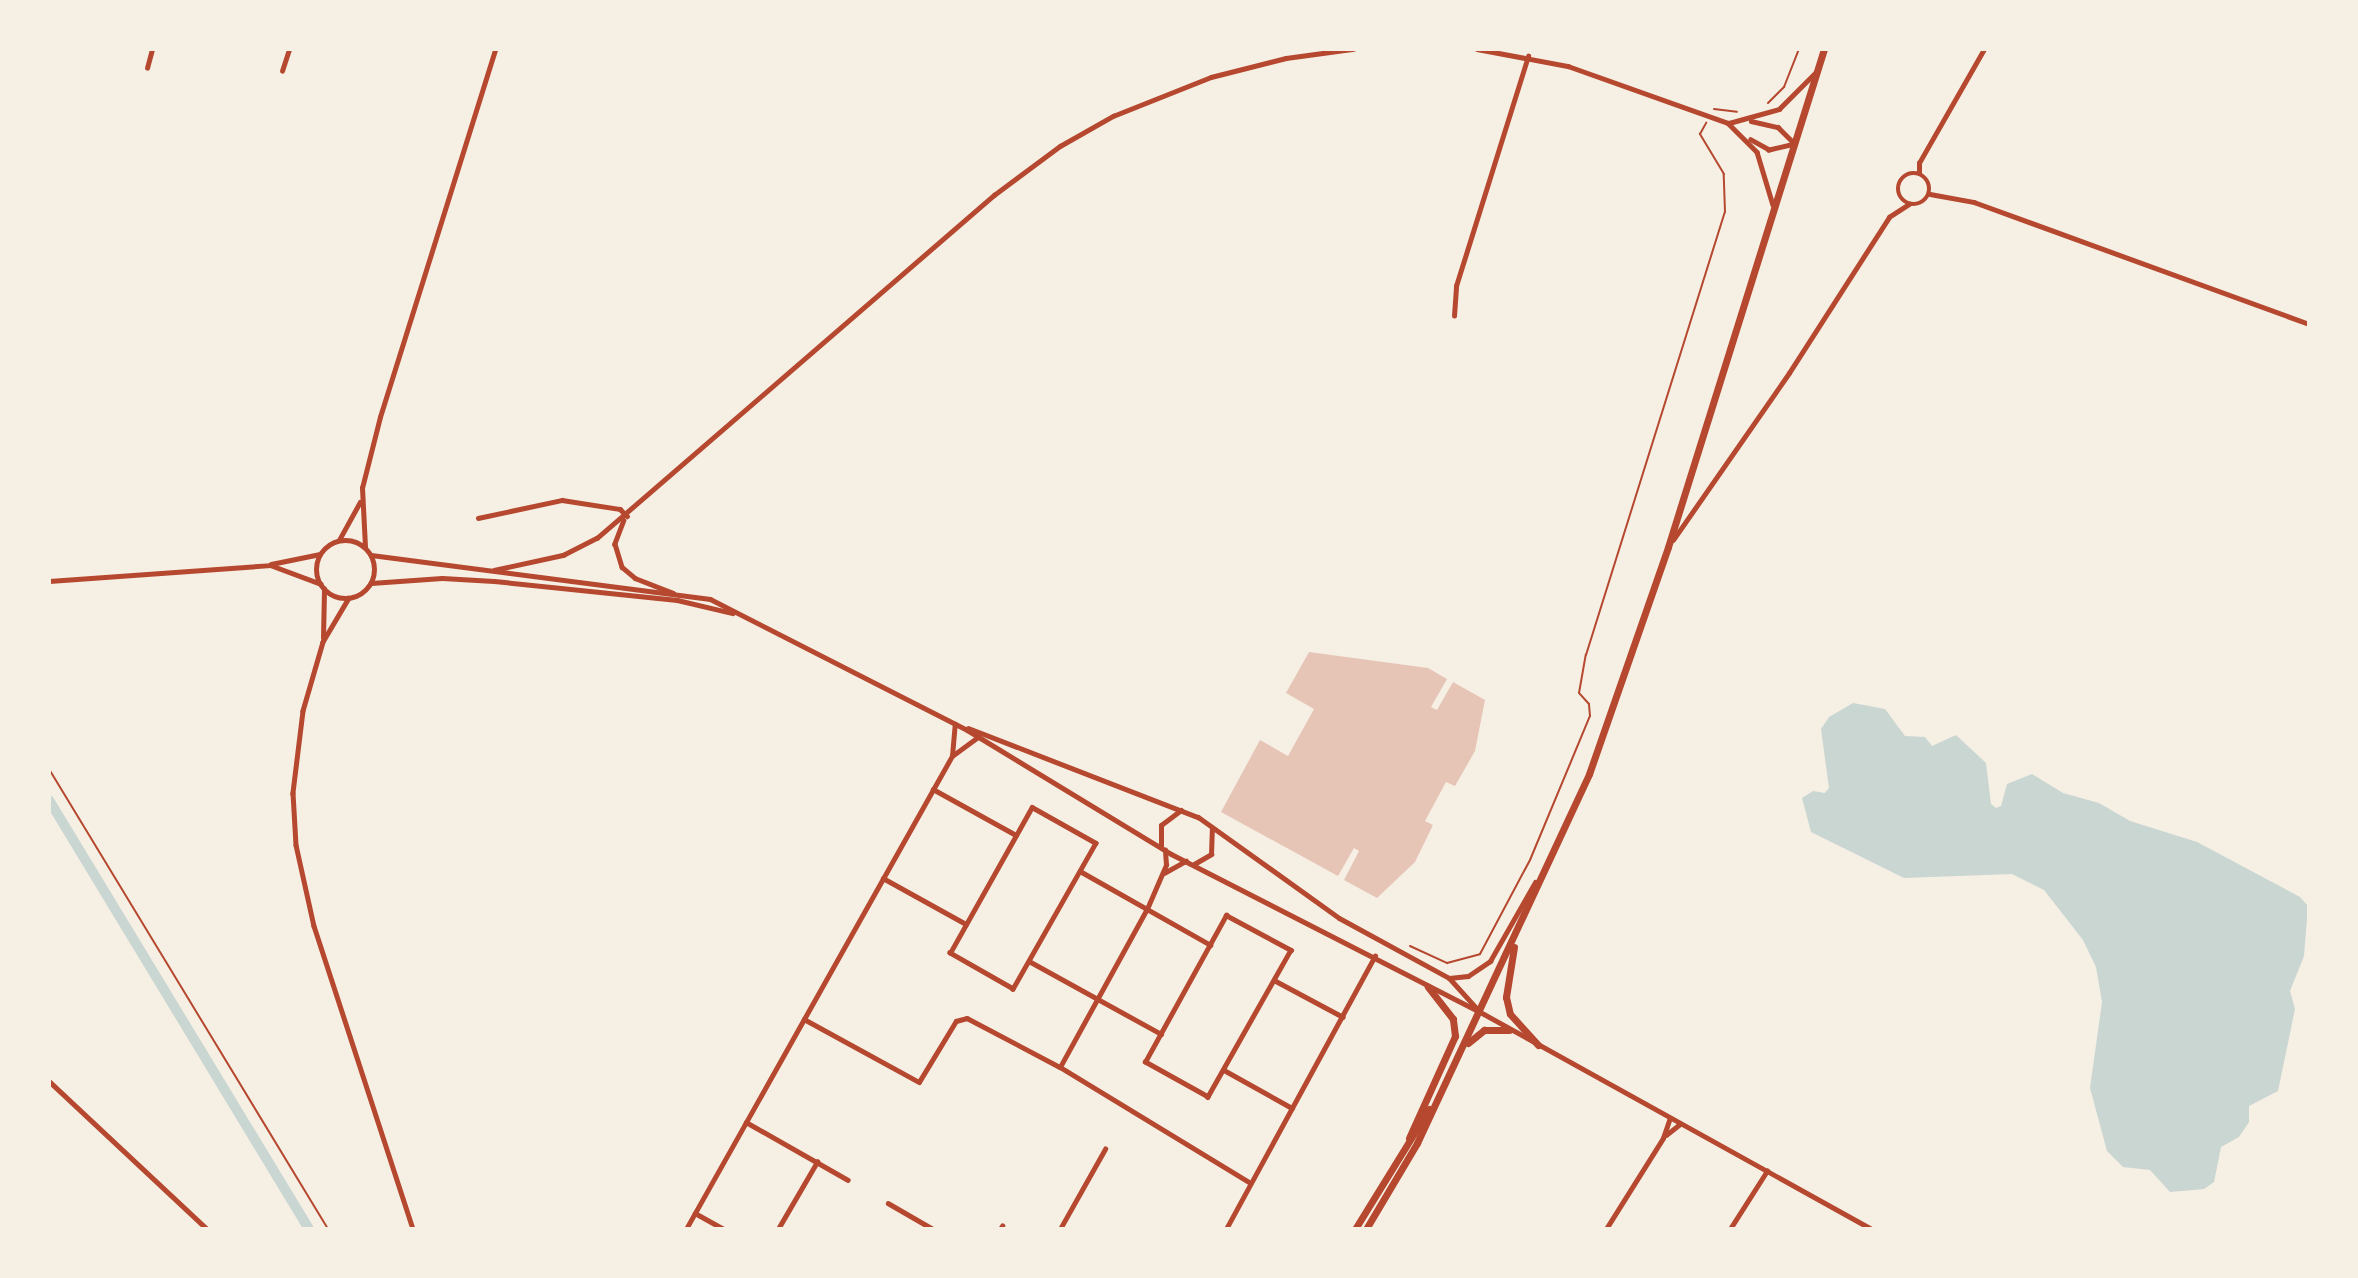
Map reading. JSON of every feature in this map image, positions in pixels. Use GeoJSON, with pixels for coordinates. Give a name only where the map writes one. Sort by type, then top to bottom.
{"type":"FeatureCollection","features":[{"type":"Feature","properties":{"kind":"main road"},"geometry":{"type":"LineString","coordinates":[[1366,1229],[1417,1143],[1516,936],[1568,824],[1616,701],[1668,547],[1824,49]]}},
{"type":"Feature","properties":{"kind":"main road"},"geometry":{"type":"LineString","coordinates":[[1516,936],[1506,997],[1510,1014],[1538,1045]]}},
{"type":"Feature","properties":{"kind":"main road"},"geometry":{"type":"LineString","coordinates":[[1409,1138],[1456,1031],[1449,1013],[1427,987]]}},
{"type":"Feature","properties":{"kind":"main road"},"geometry":{"type":"LineString","coordinates":[[1461,1052],[1484,1030],[1509,1030]]}},
{"type":"Feature","properties":{"kind":"main road"},"geometry":{"type":"LineString","coordinates":[[1355,1229],[1409,1138],[1440,1094]]}},
{"type":"Feature","properties":{"kind":"street"},"geometry":{"type":"LineString","coordinates":[[147,68],[152,49]]}},
{"type":"Feature","properties":{"kind":"street"},"geometry":{"type":"LineString","coordinates":[[282,71],[289,49]]}},
{"type":"Feature","properties":{"kind":"street"},"geometry":{"type":"LineString","coordinates":[[49,581],[271,565],[320,554],[340,540],[360,501],[407,320],[495,49]]}},
{"type":"Feature","properties":{"kind":"street"},"geometry":{"type":"LineString","coordinates":[[485,571],[563,555],[597,538],[627,516],[936,244],[1060,146],[1113,116],[1211,77],[1286,58],[1353,49]]}},
{"type":"Feature","properties":{"kind":"street"},"geometry":{"type":"LineString","coordinates":[[1477,49],[1528,56],[1728,123],[1769,150],[1795,144]]}},
{"type":"Feature","properties":{"kind":"street"},"geometry":{"type":"LineString","coordinates":[[1919,173],[1919,163],[1984,49]]}},
{"type":"Feature","properties":{"kind":"street"},"geometry":{"type":"LineString","coordinates":[[1454,316],[1456,286],[1528,56]]}},
{"type":"Feature","properties":{"kind":"street"},"geometry":{"type":"LineString","coordinates":[[1751,121],[1779,109],[1815,73]]}},
{"type":"Feature","properties":{"kind":"street"},"geometry":{"type":"LineString","coordinates":[[1728,123],[1751,121],[1778,127],[1795,144]]}},
{"type":"Feature","properties":{"kind":"street"},"geometry":{"type":"LineString","coordinates":[[1745,136],[1763,165],[1774,208]]}},
{"type":"Feature","properties":{"kind":"street"},"geometry":{"type":"LineString","coordinates":[[1909,204],[1900,197],[1899,181],[1908,174],[1919,173],[1927,179],[1930,194]]}},
{"type":"Feature","properties":{"kind":"street"},"geometry":{"type":"LineString","coordinates":[[1668,547],[1827,314],[1889,217],[1909,204],[1923,202],[1930,194]]}},
{"type":"Feature","properties":{"kind":"street"},"geometry":{"type":"LineString","coordinates":[[1930,194],[1974,202],[2309,322]]}},
{"type":"Feature","properties":{"kind":"street"},"geometry":{"type":"LineString","coordinates":[[478,518],[562,500],[620,509],[627,516]]}},
{"type":"Feature","properties":{"kind":"street"},"geometry":{"type":"LineString","coordinates":[[360,501],[365,547],[371,555],[371,583]]}},
{"type":"Feature","properties":{"kind":"street"},"geometry":{"type":"LineString","coordinates":[[627,516],[615,544],[622,568],[635,578],[673,593]]}},
{"type":"Feature","properties":{"kind":"street"},"geometry":{"type":"LineString","coordinates":[[340,540],[365,547]]}},
{"type":"Feature","properties":{"kind":"street"},"geometry":{"type":"LineString","coordinates":[[320,554],[316,569],[323,587],[323,642]]}},
{"type":"Feature","properties":{"kind":"street"},"geometry":{"type":"LineString","coordinates":[[371,555],[710,599],[955,724],[1181,810],[1212,827],[1339,918],[1449,978],[1480,1012]]}},
{"type":"Feature","properties":{"kind":"street"},"geometry":{"type":"LineString","coordinates":[[271,565],[349,598]]}},
{"type":"Feature","properties":{"kind":"street"},"geometry":{"type":"LineString","coordinates":[[413,1229],[314,926],[296,845],[294,766],[309,685],[335,615],[349,598],[371,583],[442,578],[558,586],[677,600],[743,615]]}},
{"type":"Feature","properties":{"kind":"street"},"geometry":{"type":"LineString","coordinates":[[944,719],[970,730],[1186,861],[1480,1012],[1872,1229]]}},
{"type":"Feature","properties":{"kind":"street"},"geometry":{"type":"LineString","coordinates":[[686,1229],[952,756],[956,736],[955,724]]}},
{"type":"Feature","properties":{"kind":"street"},"geometry":{"type":"LineString","coordinates":[[956,736],[970,730]]}},
{"type":"Feature","properties":{"kind":"street"},"geometry":{"type":"LineString","coordinates":[[952,756],[978,737]]}},
{"type":"Feature","properties":{"kind":"street"},"geometry":{"type":"LineString","coordinates":[[933,789],[1016,835]]}},
{"type":"Feature","properties":{"kind":"street"},"geometry":{"type":"LineString","coordinates":[[1032,807],[1096,844],[1080,871],[1013,989],[950,953],[1032,807]]}},
{"type":"Feature","properties":{"kind":"street"},"geometry":{"type":"LineString","coordinates":[[1060,1067],[1147,909],[1163,874],[1161,825],[1181,810]]}},
{"type":"Feature","properties":{"kind":"street"},"geometry":{"type":"LineString","coordinates":[[1449,978],[1468,976],[1490,961],[1568,824]]}},
{"type":"Feature","properties":{"kind":"street"},"geometry":{"type":"LineString","coordinates":[[1194,864],[1211,854],[1212,827]]}},
{"type":"Feature","properties":{"kind":"street"},"geometry":{"type":"LineString","coordinates":[[1163,874],[1186,861]]}},
{"type":"Feature","properties":{"kind":"street"},"geometry":{"type":"LineString","coordinates":[[1080,871],[1210,945]]}},
{"type":"Feature","properties":{"kind":"street"},"geometry":{"type":"LineString","coordinates":[[883,878],[966,924]]}},
{"type":"Feature","properties":{"kind":"street"},"geometry":{"type":"LineString","coordinates":[[1227,915],[1291,950],[1274,980],[1208,1097],[1146,1062],[1227,915]]}},
{"type":"Feature","properties":{"kind":"street"},"geometry":{"type":"LineString","coordinates":[[1226,1229],[1375,956]]}},
{"type":"Feature","properties":{"kind":"street"},"geometry":{"type":"LineString","coordinates":[[1029,961],[1161,1034]]}},
{"type":"Feature","properties":{"kind":"street"},"geometry":{"type":"LineString","coordinates":[[1274,980],[1343,1017]]}},
{"type":"Feature","properties":{"kind":"street"},"geometry":{"type":"LineString","coordinates":[[804,1018],[919,1082],[956,1021],[967,1018],[1060,1067],[1251,1183]]}},
{"type":"Feature","properties":{"kind":"street"},"geometry":{"type":"LineString","coordinates":[[1224,1070],[1292,1108]]}},
{"type":"Feature","properties":{"kind":"street"},"geometry":{"type":"LineString","coordinates":[[49,1081],[207,1229]]}},
{"type":"Feature","properties":{"kind":"street"},"geometry":{"type":"LineString","coordinates":[[1606,1229],[1663,1138],[1670,1118]]}},
{"type":"Feature","properties":{"kind":"street"},"geometry":{"type":"LineString","coordinates":[[746,1122],[848,1180]]}},
{"type":"Feature","properties":{"kind":"street"},"geometry":{"type":"LineString","coordinates":[[1663,1138],[1680,1124]]}},
{"type":"Feature","properties":{"kind":"street"},"geometry":{"type":"LineString","coordinates":[[1060,1229],[1105,1149]]}},
{"type":"Feature","properties":{"kind":"street"},"geometry":{"type":"LineString","coordinates":[[778,1229],[817,1162]]}},
{"type":"Feature","properties":{"kind":"street"},"geometry":{"type":"LineString","coordinates":[[1730,1229],[1767,1171]]}},
{"type":"Feature","properties":{"kind":"street"},"geometry":{"type":"LineString","coordinates":[[888,1203],[933,1229]]}},
{"type":"Feature","properties":{"kind":"street"},"geometry":{"type":"LineString","coordinates":[[695,1213],[724,1229]]}},
{"type":"Feature","properties":{"kind":"street"},"geometry":{"type":"LineString","coordinates":[[914,1229],[919,1221]]}},
{"type":"Feature","properties":{"kind":"path"},"geometry":{"type":"LineString","coordinates":[[1758,109],[1784,87],[1799,49]]}},
{"type":"Feature","properties":{"kind":"path"},"geometry":{"type":"LineString","coordinates":[[1401,942],[1443,962],[1480,954],[1535,848],[1590,716],[1589,704],[1580,693],[1586,655],[1725,212],[1724,174],[1715,152],[1700,134],[1714,109],[1747,112]]}},
{"type":"Feature","properties":{"kind":"path"},"geometry":{"type":"LineString","coordinates":[[49,769],[328,1229]]}},
{"type":"Feature","properties":{"kind":"shaded area"},"geometry":{"type":"Polygon","coordinates":[[[1853,703],[1885,709],[1905,736],[1925,737],[1932,746],[1956,735],[1986,763],[1991,804],[1996,808],[2001,806],[2007,784],[2032,774],[2063,793],[2099,803],[2130,821],[2197,842],[2300,897],[2308,906],[2304,956],[2290,991],[2295,1009],[2278,1091],[2249,1106],[2249,1122],[2239,1137],[2221,1147],[2214,1182],[2204,1189],[2170,1192],[2150,1170],[2123,1167],[2107,1151],[2090,1088],[2102,1002],[2096,967],[2083,940],[2044,890],[2012,874],[1904,878],[1811,832],[1802,798],[1813,791],[1825,793],[1829,788],[1821,729],[1829,717],[1853,703]]]}},
{"type":"Feature","properties":{"kind":"building"},"geometry":{"type":"Polygon","coordinates":[[[1309,652],[1428,668],[1447,679],[1431,707],[1437,710],[1453,682],[1485,700],[1475,751],[1455,786],[1446,782],[1425,821],[1433,825],[1415,862],[1377,898],[1344,880],[1359,851],[1354,848],[1338,876],[1221,812],[1260,740],[1288,756],[1314,709],[1286,693],[1309,652]]]}},
{"type":"Feature","properties":{"kind":"waterway"},"geometry":{"type":"LineString","coordinates":[[49,800],[309,1229]]}}]}
